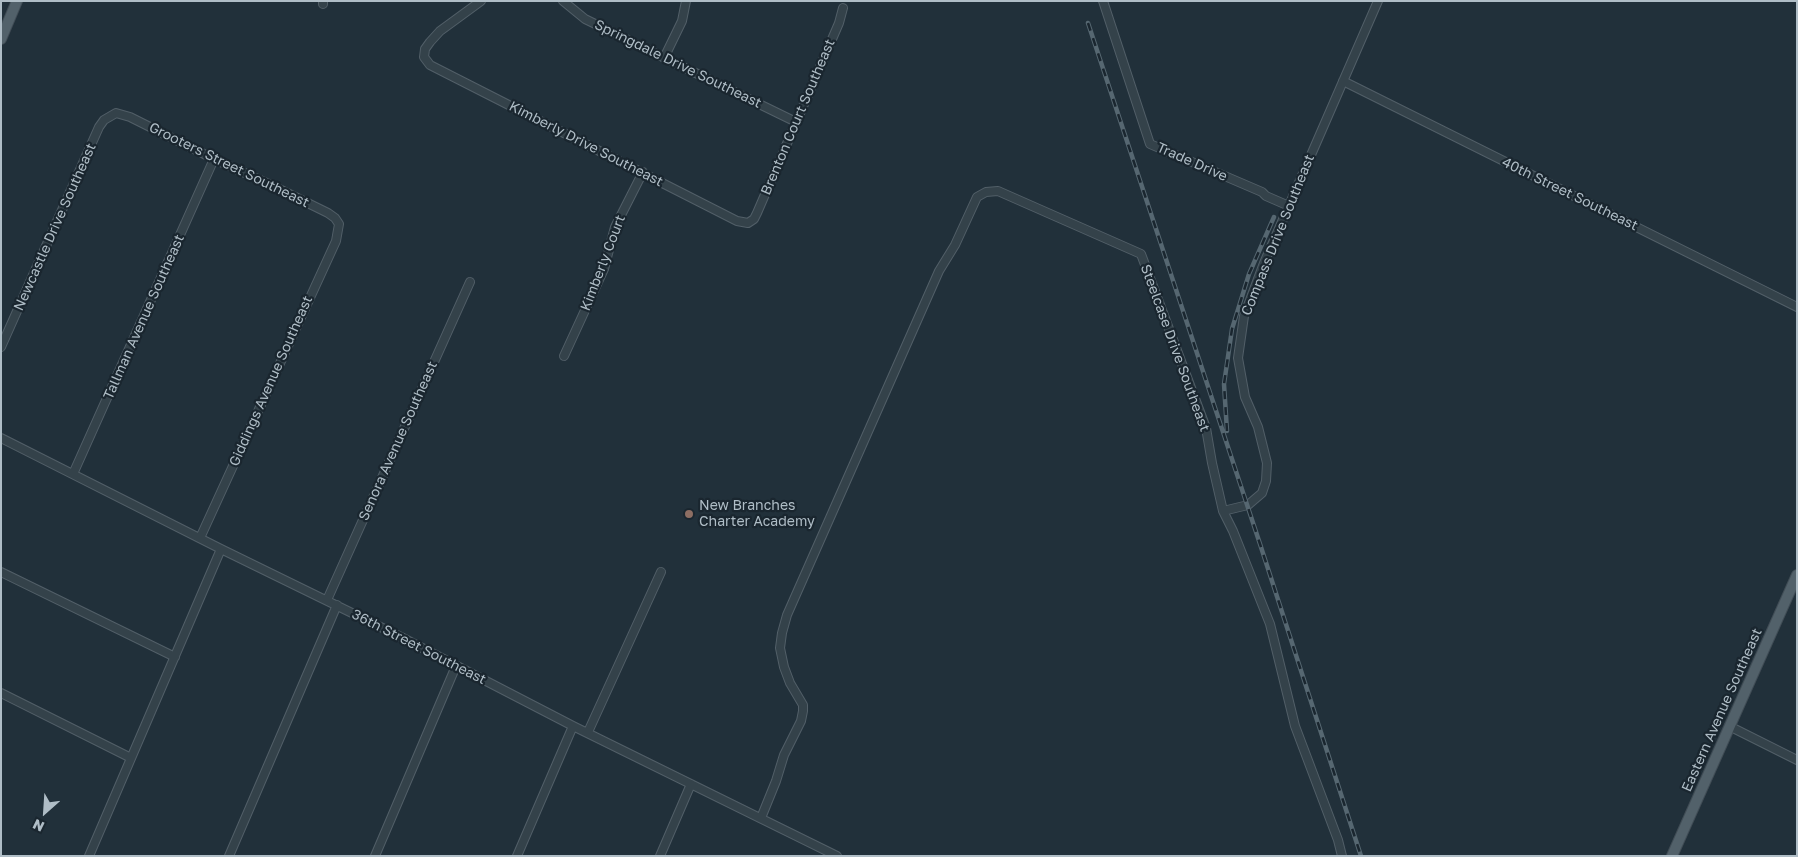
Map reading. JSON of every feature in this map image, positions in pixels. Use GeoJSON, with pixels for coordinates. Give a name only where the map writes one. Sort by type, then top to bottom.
{"type":"FeatureCollection","features":[{"type":"Feature","properties":{"kind":"main road"},"geometry":{"type":"LineString","coordinates":[[1,39],[17,1]]}},
{"type":"Feature","properties":{"kind":"main road","name":"Eastern Avenue Southeast"},"geometry":{"type":"LineString","coordinates":[[1672,856],[1797,575]]}},
{"type":"Feature","properties":{"kind":"street","name":"Kimberly Drive Southeast"},"geometry":{"type":"LineString","coordinates":[[481,1],[440,31],[425,49],[424,57],[426,61],[437,70],[737,221],[748,223]]}},
{"type":"Feature","properties":{"kind":"street","name":"Springdale Drive Southeast"},"geometry":{"type":"LineString","coordinates":[[563,1],[585,19],[796,122]]}},
{"type":"Feature","properties":{"kind":"street"},"geometry":{"type":"LineString","coordinates":[[664,58],[682,21],[686,1]]}},
{"type":"Feature","properties":{"kind":"street","name":"Trade Drive"},"geometry":{"type":"LineString","coordinates":[[1103,1],[1150,144],[1262,192],[1266,196],[1289,206]]}},
{"type":"Feature","properties":{"kind":"street","name":"Compass Drive Southeast"},"geometry":{"type":"LineString","coordinates":[[1223,511],[1248,506],[1262,493],[1266,481],[1267,463],[1258,427],[1245,397],[1238,358],[1244,316],[1264,263],[1378,1]]}},
{"type":"Feature","properties":{"kind":"street","name":"Brenton Court Southeast"},"geometry":{"type":"LineString","coordinates":[[748,223],[754,220],[757,214],[839,23],[843,8]]}},
{"type":"Feature","properties":{"kind":"street","name":"40th Street Southeast"},"geometry":{"type":"LineString","coordinates":[[1343,81],[1797,307]]}},
{"type":"Feature","properties":{"kind":"street","name":"Grooters Street Southeast"},"geometry":{"type":"LineString","coordinates":[[116,112],[130,117],[328,213],[339,224]]}},
{"type":"Feature","properties":{"kind":"street","name":"Newcastle Drive Southeast"},"geometry":{"type":"LineString","coordinates":[[1,347],[99,128],[104,120],[116,112]]}},
{"type":"Feature","properties":{"kind":"street","name":"Tallman Avenue Southeast"},"geometry":{"type":"LineString","coordinates":[[73,474],[214,159]]}},
{"type":"Feature","properties":{"kind":"street","name":"Kimberly Court"},"geometry":{"type":"LineString","coordinates":[[564,356],[604,268],[615,226],[642,172]]}},
{"type":"Feature","properties":{"kind":"street","name":"Steelcase Drive Southeast"},"geometry":{"type":"LineString","coordinates":[[761,818],[784,755],[801,721],[803,711],[803,705],[787,675],[780,648],[787,615],[939,271],[955,245],[977,197],[986,192],[998,191],[1141,254],[1206,428],[1223,511],[1234,532],[1270,624],[1295,726],[1338,840],[1342,856]]}},
{"type":"Feature","properties":{"kind":"street","name":"Giddings Avenue Southeast"},"geometry":{"type":"LineString","coordinates":[[200,538],[336,241],[339,224]]}},
{"type":"Feature","properties":{"kind":"street","name":"Senora Avenue Southeast"},"geometry":{"type":"LineString","coordinates":[[327,600],[470,282]]}},
{"type":"Feature","properties":{"kind":"street","name":"36th Street Southeast"},"geometry":{"type":"LineString","coordinates":[[1,438],[337,605],[573,726],[837,856]]}},
{"type":"Feature","properties":{"kind":"street"},"geometry":{"type":"LineString","coordinates":[[89,856],[222,549]]}},
{"type":"Feature","properties":{"kind":"street"},"geometry":{"type":"LineString","coordinates":[[1,572],[175,657]]}},
{"type":"Feature","properties":{"kind":"street"},"geometry":{"type":"LineString","coordinates":[[588,732],[660,572]]}},
{"type":"Feature","properties":{"kind":"street"},"geometry":{"type":"LineString","coordinates":[[229,856],[337,605]]}},
{"type":"Feature","properties":{"kind":"street"},"geometry":{"type":"LineString","coordinates":[[375,856],[456,666]]}},
{"type":"Feature","properties":{"kind":"street"},"geometry":{"type":"LineString","coordinates":[[1,693],[131,758]]}},
{"type":"Feature","properties":{"kind":"street"},"geometry":{"type":"LineString","coordinates":[[517,856],[573,726]]}},
{"type":"Feature","properties":{"kind":"street"},"geometry":{"type":"LineString","coordinates":[[1730,726],[1797,760]]}},
{"type":"Feature","properties":{"kind":"street"},"geometry":{"type":"LineString","coordinates":[[660,856],[691,784]]}},
{"type":"Feature","properties":{"kind":"railway"},"geometry":{"type":"LineString","coordinates":[[1088,23],[1361,856]]}},
{"type":"Feature","properties":{"kind":"railway"},"geometry":{"type":"LineString","coordinates":[[1227,431],[1224,384],[1232,329],[1249,274],[1274,217]]}},
{"type":"Feature","properties":{"kind":"place","name":"New Branches Charter Academy"},"geometry":{"type":"Point","coordinates":[689,514]}}]}
